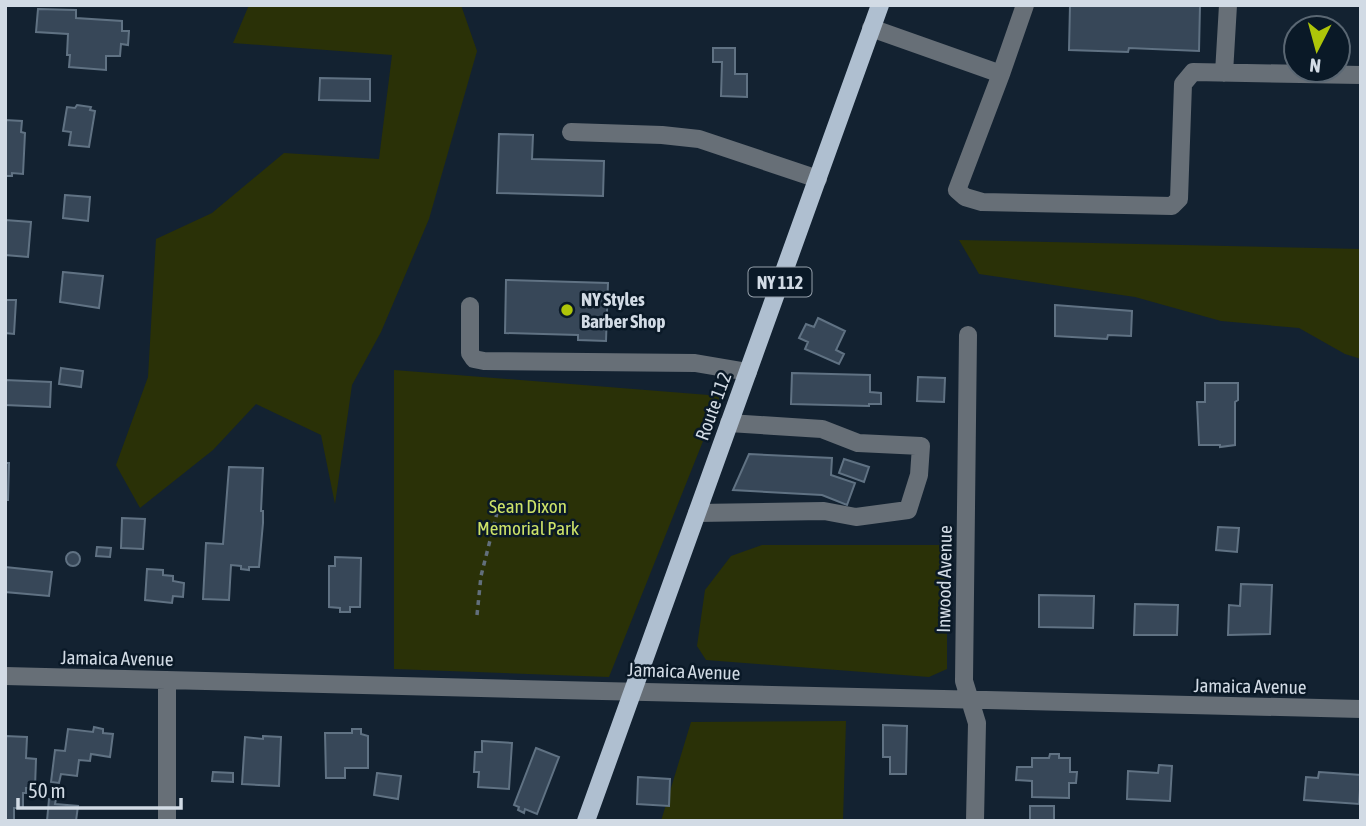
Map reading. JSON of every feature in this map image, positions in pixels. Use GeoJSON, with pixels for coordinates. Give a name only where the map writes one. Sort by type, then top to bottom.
{"type":"FeatureCollection","features":[{"type":"Feature","properties":{"kind":"main road","name":"Route 112"},"geometry":{"type":"LineString","coordinates":[[586,821],[880,5]]}},
{"type":"Feature","properties":{"kind":"street"},"geometry":{"type":"LineString","coordinates":[[1026,5],[957,190],[965,197],[982,202],[1172,206],[1179,199],[1183,84],[1194,72],[1361,75]]}},
{"type":"Feature","properties":{"kind":"street"},"geometry":{"type":"LineString","coordinates":[[1224,73],[1227,5]]}},
{"type":"Feature","properties":{"kind":"street"},"geometry":{"type":"LineString","coordinates":[[871,29],[1001,74]]}},
{"type":"Feature","properties":{"kind":"street"},"geometry":{"type":"LineString","coordinates":[[571,132],[699,139],[818,179]]}},
{"type":"Feature","properties":{"kind":"street"},"geometry":{"type":"LineString","coordinates":[[470,306],[470,353],[474,359],[695,363],[748,372]]}},
{"type":"Feature","properties":{"kind":"street","name":"Inwood Avenue"},"geometry":{"type":"LineString","coordinates":[[968,335],[964,681],[977,723],[975,821]]}},
{"type":"Feature","properties":{"kind":"street"},"geometry":{"type":"LineString","coordinates":[[697,513],[824,511],[856,517],[908,510],[919,475],[921,446],[858,443],[822,429],[729,423]]}},
{"type":"Feature","properties":{"kind":"street","name":"Jamaica Avenue"},"geometry":{"type":"LineString","coordinates":[[5,676],[970,702],[1361,709]]}},
{"type":"Feature","properties":{"kind":"street"},"geometry":{"type":"LineString","coordinates":[[167,680],[167,821]]}},
{"type":"Feature","properties":{"kind":"path"},"geometry":{"type":"LineString","coordinates":[[477,615],[481,576],[498,509]]}},
{"type":"Feature","properties":{"kind":"green space"},"geometry":{"type":"Polygon","coordinates":[[[249,5],[461,5],[477,51],[429,219],[381,332],[352,385],[335,504],[321,435],[256,404],[213,450],[140,508],[116,465],[148,377],[156,239],[212,213],[284,153],[379,159],[392,55],[233,43],[249,5]]]}},
{"type":"Feature","properties":{"kind":"green space"},"geometry":{"type":"Polygon","coordinates":[[[959,240],[1361,249],[1361,359],[1345,354],[1299,328],[1221,321],[1135,297],[979,274],[959,240]]]}},
{"type":"Feature","properties":{"kind":"green space","name":"Sean Dixon Memorial Park"},"geometry":{"type":"Polygon","coordinates":[[[394,370],[721,396],[609,677],[394,669],[394,370]]]}},
{"type":"Feature","properties":{"kind":"green space"},"geometry":{"type":"Polygon","coordinates":[[[762,545],[947,545],[947,669],[929,677],[706,660],[697,646],[705,590],[731,556],[762,545]]]}},
{"type":"Feature","properties":{"kind":"green space"},"geometry":{"type":"Polygon","coordinates":[[[846,721],[843,821],[661,821],[691,722],[846,721]]]}},
{"type":"Feature","properties":{"kind":"building"},"geometry":{"type":"Polygon","coordinates":[[[1070,5],[1200,5],[1199,51],[1129,48],[1128,52],[1069,50],[1070,5]]]}},
{"type":"Feature","properties":{"kind":"building"},"geometry":{"type":"Polygon","coordinates":[[[38,9],[76,10],[76,18],[122,21],[122,31],[129,31],[128,45],[121,44],[120,56],[106,56],[106,70],[69,67],[68,34],[36,32],[38,9]]]}},
{"type":"Feature","properties":{"kind":"building"},"geometry":{"type":"Polygon","coordinates":[[[713,48],[735,48],[735,74],[747,74],[747,97],[721,96],[722,62],[713,62],[713,48]]]}},
{"type":"Feature","properties":{"kind":"building"},"geometry":{"type":"Polygon","coordinates":[[[320,78],[370,79],[370,101],[319,100],[320,78]]]}},
{"type":"Feature","properties":{"kind":"building"},"geometry":{"type":"Polygon","coordinates":[[[77,105],[91,107],[90,110],[95,111],[89,147],[69,145],[71,132],[63,131],[67,107],[75,108],[77,105]]]}},
{"type":"Feature","properties":{"kind":"building"},"geometry":{"type":"Polygon","coordinates":[[[5,120],[22,121],[21,132],[25,133],[23,174],[12,173],[12,176],[5,176],[5,120]]]}},
{"type":"Feature","properties":{"kind":"building"},"geometry":{"type":"Polygon","coordinates":[[[499,134],[533,135],[532,159],[604,161],[603,196],[497,193],[499,134]]]}},
{"type":"Feature","properties":{"kind":"building"},"geometry":{"type":"Polygon","coordinates":[[[65,195],[90,197],[88,221],[63,218],[65,195]]]}},
{"type":"Feature","properties":{"kind":"building"},"geometry":{"type":"Polygon","coordinates":[[[5,220],[31,222],[28,257],[5,255],[5,220]]]}},
{"type":"Feature","properties":{"kind":"building"},"geometry":{"type":"Polygon","coordinates":[[[63,272],[103,276],[99,308],[60,302],[63,272]]]}},
{"type":"Feature","properties":{"kind":"building"},"geometry":{"type":"Polygon","coordinates":[[[506,280],[608,283],[606,341],[578,340],[578,335],[505,333],[506,280]]]}},
{"type":"Feature","properties":{"kind":"building"},"geometry":{"type":"Polygon","coordinates":[[[5,300],[16,300],[14,334],[5,333],[5,300]]]}},
{"type":"Feature","properties":{"kind":"building"},"geometry":{"type":"Polygon","coordinates":[[[1055,305],[1132,311],[1131,336],[1108,335],[1107,339],[1055,336],[1055,305]]]}},
{"type":"Feature","properties":{"kind":"building"},"geometry":{"type":"Polygon","coordinates":[[[818,318],[845,331],[836,350],[844,354],[839,364],[805,349],[808,342],[799,338],[806,324],[814,327],[818,318]]]}},
{"type":"Feature","properties":{"kind":"building"},"geometry":{"type":"Polygon","coordinates":[[[61,368],[83,371],[81,387],[59,384],[61,368]]]}},
{"type":"Feature","properties":{"kind":"building"},"geometry":{"type":"Polygon","coordinates":[[[792,373],[870,375],[870,392],[881,393],[881,404],[791,404],[792,373]]]}},
{"type":"Feature","properties":{"kind":"building"},"geometry":{"type":"Polygon","coordinates":[[[918,377],[945,378],[944,402],[917,401],[918,377]]]}},
{"type":"Feature","properties":{"kind":"building"},"geometry":{"type":"Polygon","coordinates":[[[5,380],[51,382],[50,407],[5,405],[5,380]]]}},
{"type":"Feature","properties":{"kind":"building"},"geometry":{"type":"Polygon","coordinates":[[[1205,383],[1238,383],[1235,445],[1199,445],[1197,402],[1205,402],[1205,383]]]}},
{"type":"Feature","properties":{"kind":"building"},"geometry":{"type":"Polygon","coordinates":[[[749,454],[832,458],[831,475],[855,483],[847,505],[822,495],[733,490],[749,454]]]}},
{"type":"Feature","properties":{"kind":"building"},"geometry":{"type":"Polygon","coordinates":[[[844,459],[869,467],[864,482],[839,473],[844,459]]]}},
{"type":"Feature","properties":{"kind":"building"},"geometry":{"type":"Polygon","coordinates":[[[5,463],[9,463],[8,500],[5,500],[5,463]]]}},
{"type":"Feature","properties":{"kind":"building"},"geometry":{"type":"Polygon","coordinates":[[[229,467],[263,468],[263,523],[259,567],[249,567],[249,570],[231,565],[229,600],[203,599],[206,543],[223,544],[229,467]]]}},
{"type":"Feature","properties":{"kind":"building"},"geometry":{"type":"Polygon","coordinates":[[[122,518],[145,519],[143,549],[121,548],[122,518]]]}},
{"type":"Feature","properties":{"kind":"building"},"geometry":{"type":"Polygon","coordinates":[[[1218,527],[1239,528],[1237,552],[1216,550],[1218,527]]]}},
{"type":"Feature","properties":{"kind":"building"},"geometry":{"type":"Polygon","coordinates":[[[97,547],[111,548],[110,557],[96,556],[97,547]]]}},
{"type":"Feature","properties":{"kind":"building"},"geometry":{"type":"Polygon","coordinates":[[[73,552],[78,554],[78,564],[73,566],[68,564],[66,559],[68,554],[73,552]]]}},
{"type":"Feature","properties":{"kind":"building"},"geometry":{"type":"Polygon","coordinates":[[[335,557],[361,558],[360,607],[350,607],[350,612],[340,612],[340,608],[329,607],[329,566],[335,566],[335,557]]]}},
{"type":"Feature","properties":{"kind":"building"},"geometry":{"type":"Polygon","coordinates":[[[5,567],[52,572],[49,596],[5,592],[5,567]]]}},
{"type":"Feature","properties":{"kind":"building"},"geometry":{"type":"Polygon","coordinates":[[[147,569],[163,570],[163,575],[173,576],[173,581],[184,583],[183,597],[173,596],[172,603],[145,600],[147,569]]]}},
{"type":"Feature","properties":{"kind":"building"},"geometry":{"type":"Polygon","coordinates":[[[1241,584],[1272,585],[1270,634],[1228,635],[1229,605],[1240,606],[1241,584]]]}},
{"type":"Feature","properties":{"kind":"building"},"geometry":{"type":"Polygon","coordinates":[[[1039,595],[1094,596],[1093,628],[1039,627],[1039,595]]]}},
{"type":"Feature","properties":{"kind":"building"},"geometry":{"type":"Polygon","coordinates":[[[1135,604],[1178,605],[1177,635],[1134,635],[1135,604]]]}},
{"type":"Feature","properties":{"kind":"building"},"geometry":{"type":"Polygon","coordinates":[[[883,725],[907,726],[906,774],[890,774],[890,757],[883,757],[883,725]]]}},
{"type":"Feature","properties":{"kind":"building"},"geometry":{"type":"Polygon","coordinates":[[[94,727],[103,729],[103,733],[113,734],[110,757],[91,754],[90,761],[79,760],[77,776],[61,774],[59,783],[51,782],[55,750],[65,751],[68,729],[93,732],[94,727]]]}},
{"type":"Feature","properties":{"kind":"building"},"geometry":{"type":"Polygon","coordinates":[[[352,729],[361,729],[361,734],[368,736],[368,768],[345,768],[345,778],[326,778],[325,733],[352,733],[352,729]]]}},
{"type":"Feature","properties":{"kind":"building"},"geometry":{"type":"Polygon","coordinates":[[[5,736],[27,737],[26,758],[36,759],[35,788],[26,788],[26,793],[23,793],[23,808],[14,808],[14,821],[5,821],[5,736]]]}},
{"type":"Feature","properties":{"kind":"building"},"geometry":{"type":"Polygon","coordinates":[[[263,736],[281,737],[279,786],[242,784],[245,737],[263,739],[263,736]]]}},
{"type":"Feature","properties":{"kind":"building"},"geometry":{"type":"Polygon","coordinates":[[[482,741],[512,743],[509,789],[478,787],[479,772],[474,772],[475,752],[482,752],[482,741]]]}},
{"type":"Feature","properties":{"kind":"building"},"geometry":{"type":"Polygon","coordinates":[[[536,748],[559,757],[537,814],[525,809],[524,813],[514,805],[536,748]]]}},
{"type":"Feature","properties":{"kind":"building"},"geometry":{"type":"Polygon","coordinates":[[[1050,754],[1059,754],[1059,758],[1070,758],[1070,772],[1077,772],[1076,783],[1069,783],[1069,798],[1032,797],[1032,781],[1016,780],[1017,767],[1032,767],[1032,758],[1049,758],[1050,754]]]}},
{"type":"Feature","properties":{"kind":"building"},"geometry":{"type":"Polygon","coordinates":[[[1159,765],[1172,766],[1170,801],[1127,799],[1128,771],[1158,773],[1159,765]]]}},
{"type":"Feature","properties":{"kind":"building"},"geometry":{"type":"Polygon","coordinates":[[[213,772],[233,773],[233,782],[212,781],[213,772]]]}},
{"type":"Feature","properties":{"kind":"building"},"geometry":{"type":"Polygon","coordinates":[[[1319,772],[1361,775],[1359,804],[1304,800],[1306,777],[1318,778],[1319,772]]]}},
{"type":"Feature","properties":{"kind":"building"},"geometry":{"type":"Polygon","coordinates":[[[377,773],[401,776],[398,799],[374,795],[377,773]]]}},
{"type":"Feature","properties":{"kind":"building"},"geometry":{"type":"Polygon","coordinates":[[[638,777],[670,779],[669,806],[637,804],[638,777]]]}},
{"type":"Feature","properties":{"kind":"building"},"geometry":{"type":"Polygon","coordinates":[[[49,799],[56,799],[55,804],[78,806],[76,821],[47,821],[49,799]]]}},
{"type":"Feature","properties":{"kind":"building"},"geometry":{"type":"Polygon","coordinates":[[[1030,806],[1054,806],[1054,821],[1030,821],[1030,806]]]}},
{"type":"Feature","properties":{"kind":"place","name":"NY Styles Barber Shop"},"geometry":{"type":"Point","coordinates":[567,310]}}]}
